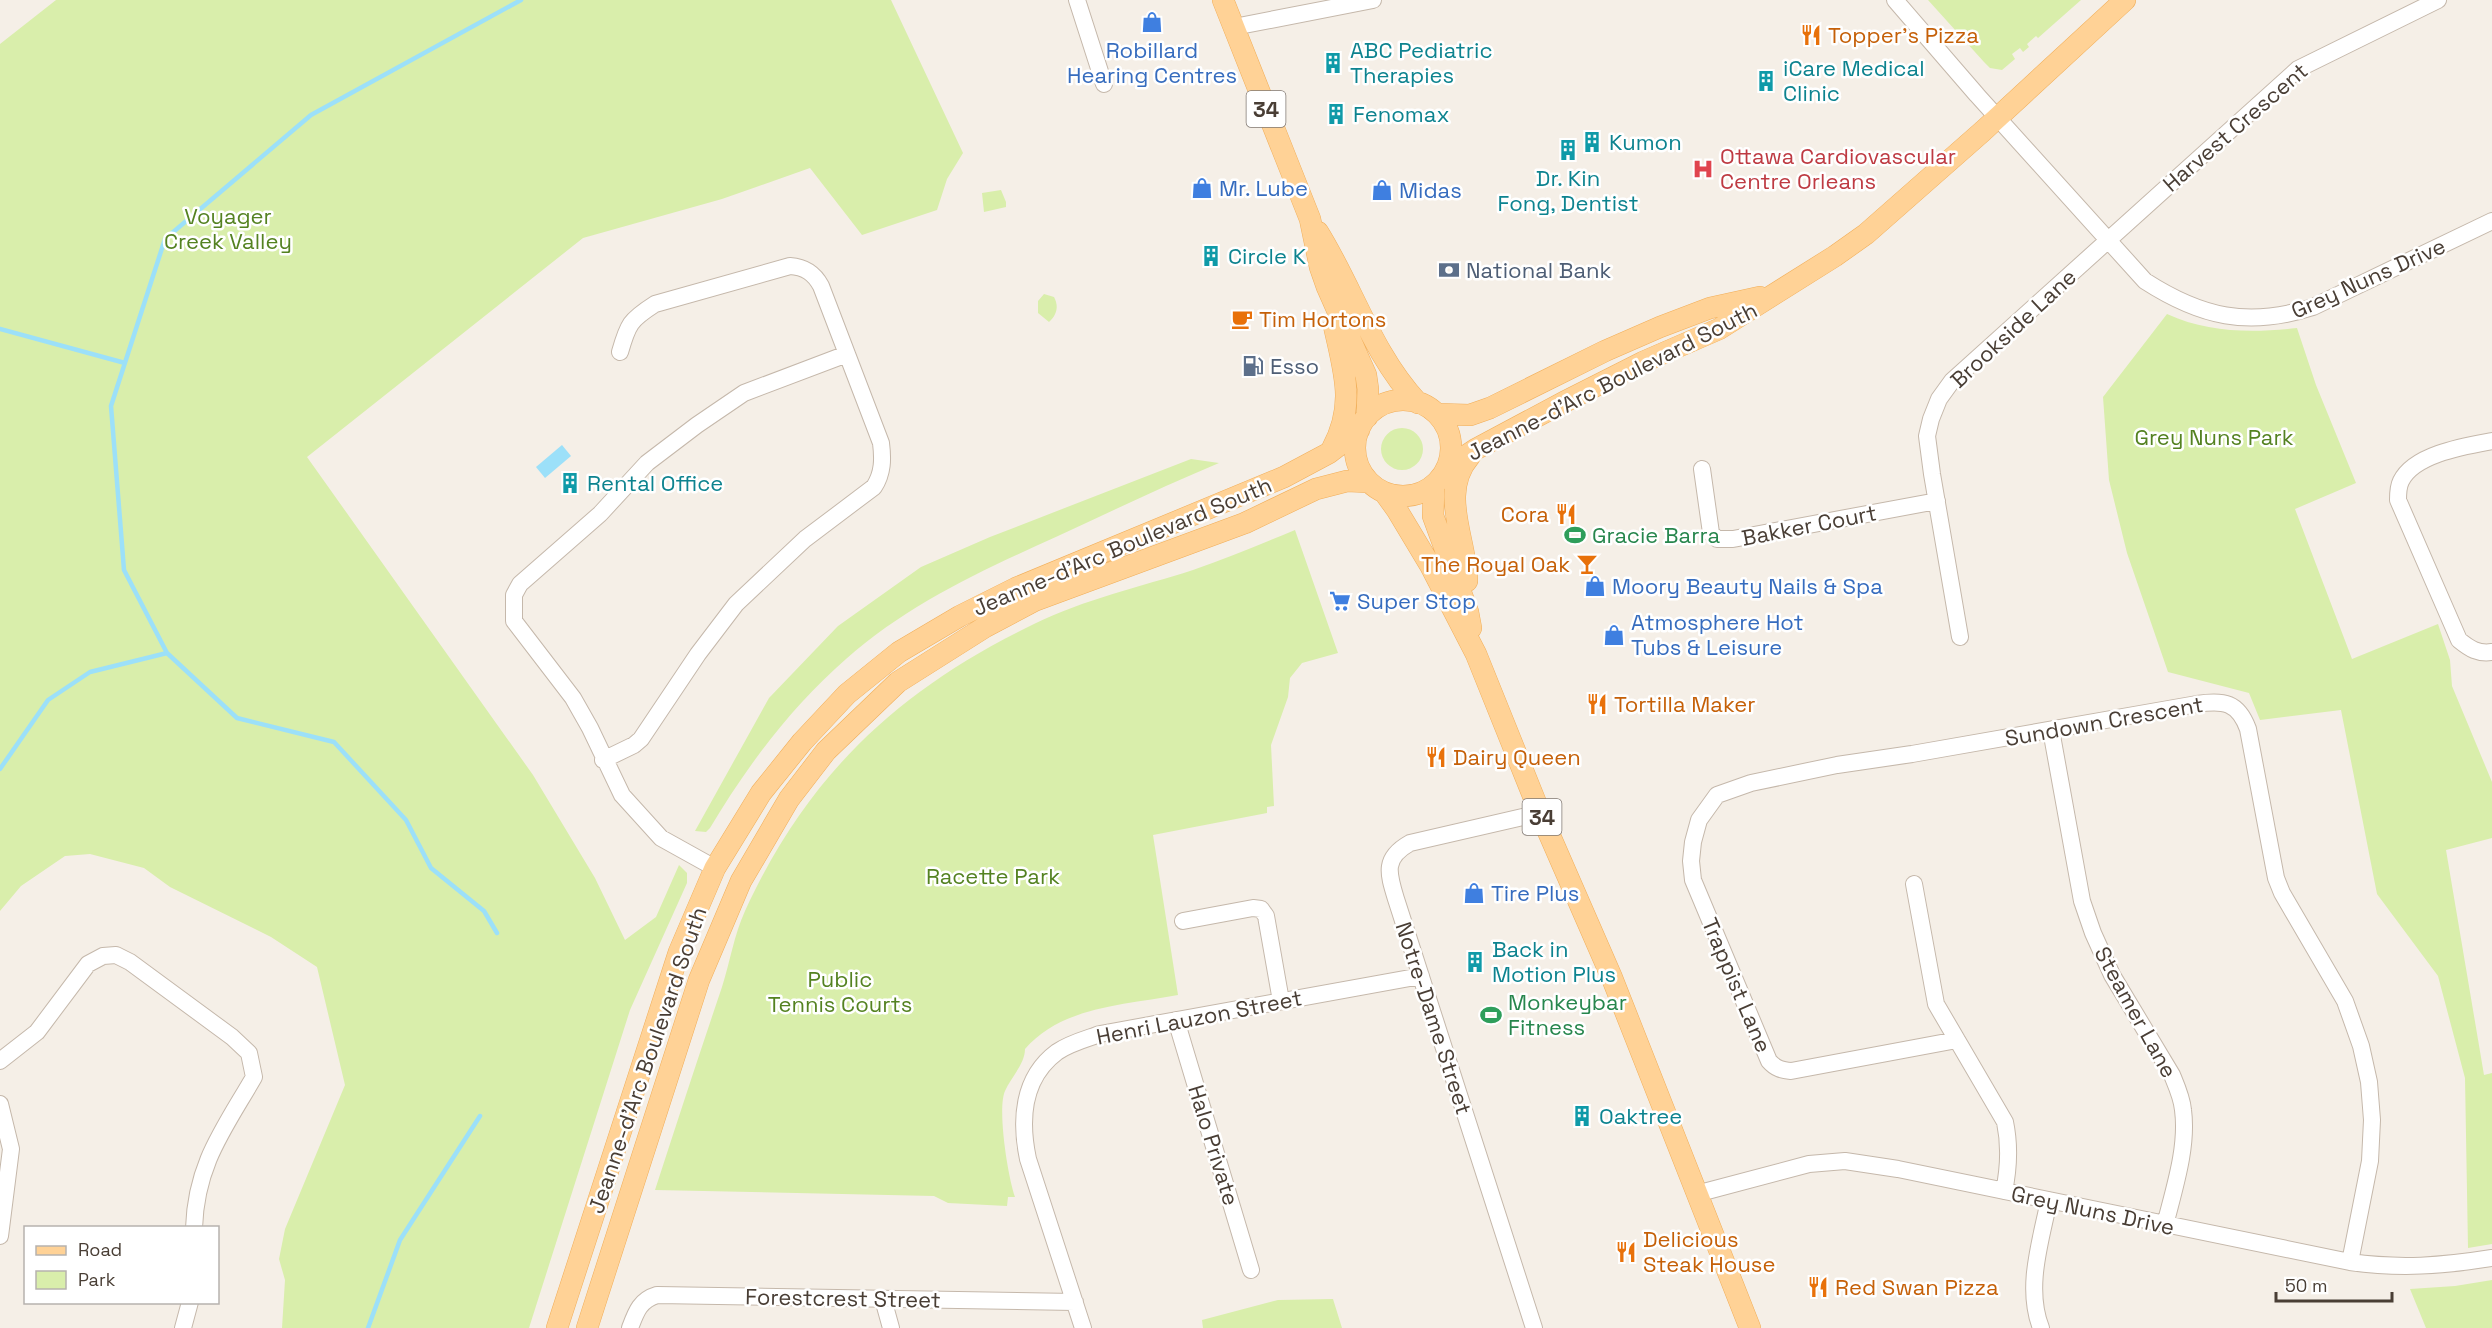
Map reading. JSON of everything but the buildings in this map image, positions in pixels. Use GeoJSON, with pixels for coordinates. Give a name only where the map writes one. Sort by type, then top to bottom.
{"type":"FeatureCollection","features":[{"type":"Feature","properties":{"kind":"main road","name":"34"},"geometry":{"type":"LineString","coordinates":[[1223,0],[1310,219],[1320,267],[1327,287],[1366,375],[1368,389],[1363,424],[1355,444],[1356,458],[1361,471],[1397,510],[1430,565],[1476,654],[1540,813],[1612,978],[1750,1328]]}},
{"type":"Feature","properties":{"kind":"main road","name":"Jeanne-d'Arc Boulevard South"},"geometry":{"type":"LineString","coordinates":[[1440,477],[1476,448],[1634,367],[1719,329],[1866,234],[2125,0]]}},
{"type":"Feature","properties":{"kind":"main road","name":"34"},"geometry":{"type":"LineString","coordinates":[[1310,219],[1335,259],[1388,366],[1418,403],[1437,414],[1445,426],[1450,440],[1450,455],[1440,477],[1433,516],[1468,612],[1476,654]]}},
{"type":"Feature","properties":{"kind":"main road"},"geometry":{"type":"LineString","coordinates":[[1327,287],[1347,394],[1342,431],[1329,453]]}},
{"type":"Feature","properties":{"kind":"main road","name":"Jeanne-d'Arc Boulevard South"},"geometry":{"type":"LineString","coordinates":[[1437,414],[1470,415],[1490,408],[1554,375],[1660,327],[1710,308],[1778,293]]}},
{"type":"Feature","properties":{"kind":"main road","name":"34"},"geometry":{"type":"LineString","coordinates":[[1363,424],[1377,408],[1390,402],[1404,400],[1418,403]]}},
{"type":"Feature","properties":{"kind":"main road","name":"Jeanne-d'Arc Boulevard South"},"geometry":{"type":"LineString","coordinates":[[556,1328],[679,952],[715,868],[761,793],[802,742],[847,694],[899,652],[960,616],[1016,588],[1284,477],[1329,453],[1363,424]]}},
{"type":"Feature","properties":{"kind":"main road"},"geometry":{"type":"LineString","coordinates":[[1468,612],[1467,573],[1457,530],[1455,492],[1461,468],[1476,448]]}},
{"type":"Feature","properties":{"kind":"main road"},"geometry":{"type":"LineString","coordinates":[[1376,487],[1396,496],[1410,496],[1423,492],[1440,477]]}},
{"type":"Feature","properties":{"kind":"main road","name":"Jeanne-d'Arc Boulevard South"},"geometry":{"type":"LineString","coordinates":[[587,1328],[699,980],[741,881],[789,799],[826,751],[898,682],[985,627],[1034,601],[1245,523],[1316,489],[1347,481],[1376,487]]}},
{"type":"Feature","properties":{"kind":"main road"},"geometry":{"type":"LineString","coordinates":[[715,868],[741,881]]}},
{"type":"Feature","properties":{"kind":"street"},"geometry":{"type":"LineString","coordinates":[[1077,0],[1104,84]]}},
{"type":"Feature","properties":{"kind":"street"},"geometry":{"type":"LineString","coordinates":[[1234,27],[1373,0]]}},
{"type":"Feature","properties":{"kind":"street","name":"Grey Nuns Drive"},"geometry":{"type":"LineString","coordinates":[[1895,0],[2145,281],[2178,301],[2210,314],[2255,319],[2283,316],[2313,307],[2492,221]]}},
{"type":"Feature","properties":{"kind":"street","name":"Harvest Crescent"},"geometry":{"type":"LineString","coordinates":[[2108,240],[2298,69],[2439,0]]}},
{"type":"Feature","properties":{"kind":"street","name":"Brookside Lane"},"geometry":{"type":"LineString","coordinates":[[1960,637],[1927,436],[1931,419],[1939,399],[1952,381],[2108,240]]}},
{"type":"Feature","properties":{"kind":"street"},"geometry":{"type":"LineString","coordinates":[[603,760],[634,745],[641,739],[698,654],[750,590],[805,539],[874,487],[879,479],[883,459],[881,443],[817,278],[800,266],[790,266],[655,304],[639,314],[627,327],[620,352]]}},
{"type":"Feature","properties":{"kind":"street"},"geometry":{"type":"LineString","coordinates":[[715,868],[661,838],[621,795],[590,728],[573,698],[514,621],[514,595],[520,584],[600,514],[647,463],[697,425],[744,393],[847,354]]}},
{"type":"Feature","properties":{"kind":"street"},"geometry":{"type":"LineString","coordinates":[[2492,441],[2457,446],[2413,466],[2400,483],[2398,500],[2459,640],[2471,650],[2492,652]]}},
{"type":"Feature","properties":{"kind":"street","name":"Bakker Court"},"geometry":{"type":"LineString","coordinates":[[1702,469],[1711,533],[1717,539],[1733,539],[1937,501]]}},
{"type":"Feature","properties":{"kind":"street","name":"Sundown Crescent"},"geometry":{"type":"LineString","coordinates":[[1716,795],[1751,783],[1837,765],[2209,702],[2231,705],[2242,714],[2248,729],[2276,878],[2282,893],[2345,1001],[2361,1047],[2369,1082],[2372,1120],[2370,1161],[2350,1262]]}},
{"type":"Feature","properties":{"kind":"street","name":"Steamer Lane"},"geometry":{"type":"LineString","coordinates":[[2052,730],[2082,901],[2093,933],[2112,975],[2172,1075],[2179,1093],[2183,1111],[2183,1138],[2165,1225]]}},
{"type":"Feature","properties":{"kind":"street","name":"Trappist Lane"},"geometry":{"type":"LineString","coordinates":[[1716,795],[1699,820],[1693,842],[1691,861],[1693,880],[1773,1066],[1791,1071],[1957,1040]]}},
{"type":"Feature","properties":{"kind":"street","name":"Notre-Dame Street"},"geometry":{"type":"LineString","coordinates":[[1533,1328],[1389,876],[1389,866],[1393,856],[1410,843],[1540,813]]}},
{"type":"Feature","properties":{"kind":"street"},"geometry":{"type":"LineString","coordinates":[[1914,884],[1936,1004],[2005,1122],[2009,1140],[2008,1169],[2004,1191]]}},
{"type":"Feature","properties":{"kind":"street"},"geometry":{"type":"LineString","coordinates":[[1184,921],[1253,908],[1261,909],[1266,916],[1281,1002]]}},
{"type":"Feature","properties":{"kind":"street"},"geometry":{"type":"LineString","coordinates":[[0,1061],[37,1032],[88,964],[103,956],[116,955],[130,962],[232,1037],[249,1053],[254,1077],[225,1123],[209,1156],[199,1190],[194,1226]]}},
{"type":"Feature","properties":{"kind":"street","name":"Henri Lauzon Street"},"geometry":{"type":"LineString","coordinates":[[1083,1328],[1028,1159],[1023,1136],[1023,1115],[1030,1090],[1047,1062],[1056,1053],[1070,1045],[1100,1034],[1421,976]]}},
{"type":"Feature","properties":{"kind":"street","name":"Halo Private"},"geometry":{"type":"LineString","coordinates":[[1176,1020],[1251,1270]]}},
{"type":"Feature","properties":{"kind":"street"},"geometry":{"type":"LineString","coordinates":[[0,1104],[11,1149],[0,1236]]}},
{"type":"Feature","properties":{"kind":"street","name":"Grey Nuns Drive"},"geometry":{"type":"LineString","coordinates":[[1696,1194],[1809,1164],[1845,1161],[1898,1169],[2350,1262],[2427,1267],[2492,1258]]}},
{"type":"Feature","properties":{"kind":"street"},"geometry":{"type":"LineString","coordinates":[[2041,1328],[2035,1301],[2034,1277],[2049,1200]]}},
{"type":"Feature","properties":{"kind":"street","name":"Forestcrest Street"},"geometry":{"type":"LineString","coordinates":[[630,1328],[642,1302],[648,1297],[657,1295],[1074,1302]]}},
{"type":"Feature","properties":{"kind":"street"},"geometry":{"type":"LineString","coordinates":[[883,1299],[891,1328]]}},
{"type":"Feature","properties":{"kind":"street"},"geometry":{"type":"LineString","coordinates":[[183,1328],[189,1304]]}},
{"type":"Feature","properties":{"kind":"green space","name":"Voyager Creek Valley"},"geometry":{"type":"Polygon","coordinates":[[[56,0],[891,0],[963,153],[947,179],[937,210],[862,235],[810,168],[722,199],[583,238],[307,457],[533,775],[595,878],[625,940],[656,917],[679,865],[687,873],[687,883],[630,1010],[529,1328],[282,1328],[285,1280],[279,1259],[285,1229],[345,1085],[317,967],[271,937],[170,887],[144,868],[90,854],[65,856],[21,886],[0,911],[0,44],[56,0]]]}},
{"type":"Feature","properties":{"kind":"green space"},"geometry":{"type":"Polygon","coordinates":[[[1928,0],[2081,0],[2038,38],[2036,36],[2027,44],[2029,47],[2023,52],[2020,48],[2012,54],[2015,59],[2002,70],[1990,68],[1928,0]]]}},
{"type":"Feature","properties":{"kind":"green space"},"geometry":{"type":"Polygon","coordinates":[[[1001,190],[1006,207],[984,212],[982,193],[1001,190]]]}},
{"type":"Feature","properties":{"kind":"green space"},"geometry":{"type":"Polygon","coordinates":[[[1044,294],[1054,297],[1057,307],[1049,322],[1038,313],[1038,301],[1044,294]]]}},
{"type":"Feature","properties":{"kind":"green space","name":"Grey Nuns Park"},"geometry":{"type":"Polygon","coordinates":[[[2167,314],[2198,325],[2231,330],[2264,331],[2297,328],[2316,385],[2356,483],[2295,509],[2352,659],[2438,624],[2450,660],[2452,686],[2492,782],[2492,838],[2446,850],[2484,1075],[2492,1073],[2492,1244],[2468,1248],[2465,1078],[2438,976],[2377,894],[2341,710],[2260,720],[2249,693],[2168,672],[2127,553],[2109,480],[2103,397],[2167,314]]]}},
{"type":"Feature","properties":{"kind":"green space"},"geometry":{"type":"Polygon","coordinates":[[[1402,428],[1417,434],[1423,449],[1417,464],[1402,470],[1387,464],[1381,449],[1387,434],[1402,428]]]}},
{"type":"Feature","properties":{"kind":"green space"},"geometry":{"type":"Polygon","coordinates":[[[1191,459],[1219,463],[974,575],[895,621],[870,639],[807,697],[771,738],[739,782],[710,828],[706,832],[695,831],[769,698],[838,626],[921,567],[990,537],[1191,459]]]}},
{"type":"Feature","properties":{"kind":"green space","name":"Racette Park"},"geometry":{"type":"Polygon","coordinates":[[[1295,530],[1338,653],[1302,663],[1290,678],[1288,697],[1271,745],[1274,806],[1267,807],[1267,813],[1153,835],[1178,995],[1116,1005],[1076,1016],[1040,1035],[1025,1049],[1023,1060],[1005,1091],[1003,1100],[1004,1143],[1015,1197],[1008,1197],[1007,1206],[948,1203],[934,1196],[655,1190],[745,911],[770,862],[798,818],[829,777],[862,740],[900,707],[941,677],[985,649],[1034,624],[1093,600],[1206,565],[1295,530]]]}},
{"type":"Feature","properties":{"kind":"green space"},"geometry":{"type":"Polygon","coordinates":[[[2492,1280],[2492,1328],[2426,1328],[2410,1289],[2455,1286],[2492,1280]]]}},
{"type":"Feature","properties":{"kind":"green space"},"geometry":{"type":"Polygon","coordinates":[[[1333,1299],[1342,1328],[1203,1328],[1202,1320],[1278,1300],[1333,1299]]]}},
{"type":"Feature","properties":{"kind":"water"},"geometry":{"type":"Polygon","coordinates":[[[562,445],[571,456],[545,478],[536,467],[562,445]]]}},
{"type":"Feature","properties":{"kind":"waterway"},"geometry":{"type":"LineString","coordinates":[[497,933],[484,911],[431,868],[406,820],[334,742],[237,718],[167,653],[124,570],[111,406],[165,239],[311,115],[521,0]]}},
{"type":"Feature","properties":{"kind":"waterway"},"geometry":{"type":"LineString","coordinates":[[0,329],[125,363]]}},
{"type":"Feature","properties":{"kind":"waterway"},"geometry":{"type":"LineString","coordinates":[[0,769],[48,700],[90,672],[167,653]]}},
{"type":"Feature","properties":{"kind":"waterway"},"geometry":{"type":"LineString","coordinates":[[368,1328],[400,1240],[480,1116]]}},
{"type":"Feature","properties":{"kind":"place","name":"Robillard Hearing Centres"},"geometry":{"type":"Point","coordinates":[1152,22]}},
{"type":"Feature","properties":{"kind":"place","name":"Topper's Pizza"},"geometry":{"type":"Point","coordinates":[1811,35]}},
{"type":"Feature","properties":{"kind":"place","name":"ABC Pediatric Therapies"},"geometry":{"type":"Point","coordinates":[1333,63]}},
{"type":"Feature","properties":{"kind":"place","name":"iCare Medical Clinic"},"geometry":{"type":"Point","coordinates":[1766,81]}},
{"type":"Feature","properties":{"kind":"place","name":"Fenomax"},"geometry":{"type":"Point","coordinates":[1336,114]}},
{"type":"Feature","properties":{"kind":"place","name":"Kumon"},"geometry":{"type":"Point","coordinates":[1592,142]}},
{"type":"Feature","properties":{"kind":"place","name":"Dr. Kin Fong, Dentist"},"geometry":{"type":"Point","coordinates":[1568,150]}},
{"type":"Feature","properties":{"kind":"place","name":"Ottawa Cardiovascular Centre Orleans"},"geometry":{"type":"Point","coordinates":[1703,169]}},
{"type":"Feature","properties":{"kind":"place","name":"Mr. Lube"},"geometry":{"type":"Point","coordinates":[1202,188]}},
{"type":"Feature","properties":{"kind":"place","name":"Midas"},"geometry":{"type":"Point","coordinates":[1382,190]}},
{"type":"Feature","properties":{"kind":"place","name":"Circle K"},"geometry":{"type":"Point","coordinates":[1211,256]}},
{"type":"Feature","properties":{"kind":"place","name":"National Bank"},"geometry":{"type":"Point","coordinates":[1449,270]}},
{"type":"Feature","properties":{"kind":"place","name":"Tim Hortons"},"geometry":{"type":"Point","coordinates":[1242,319]}},
{"type":"Feature","properties":{"kind":"place","name":"Esso"},"geometry":{"type":"Point","coordinates":[1253,366]}},
{"type":"Feature","properties":{"kind":"place","name":"Rental Office"},"geometry":{"type":"Point","coordinates":[570,483]}},
{"type":"Feature","properties":{"kind":"place","name":"Cora"},"geometry":{"type":"Point","coordinates":[1566,514]}},
{"type":"Feature","properties":{"kind":"place","name":"Gracie Barra"},"geometry":{"type":"Point","coordinates":[1575,535]}},
{"type":"Feature","properties":{"kind":"place","name":"The Royal Oak"},"geometry":{"type":"Point","coordinates":[1587,564]}},
{"type":"Feature","properties":{"kind":"place","name":"Moory Beauty Nails & Spa"},"geometry":{"type":"Point","coordinates":[1595,586]}},
{"type":"Feature","properties":{"kind":"place","name":"Super Stop"},"geometry":{"type":"Point","coordinates":[1340,601]}},
{"type":"Feature","properties":{"kind":"place","name":"Atmosphere Hot Tubs & Leisure"},"geometry":{"type":"Point","coordinates":[1614,635]}},
{"type":"Feature","properties":{"kind":"place","name":"Tortilla Maker"},"geometry":{"type":"Point","coordinates":[1597,704]}},
{"type":"Feature","properties":{"kind":"place","name":"Dairy Queen"},"geometry":{"type":"Point","coordinates":[1436,757]}},
{"type":"Feature","properties":{"kind":"place","name":"Tire Plus"},"geometry":{"type":"Point","coordinates":[1474,893]}},
{"type":"Feature","properties":{"kind":"place","name":"Back in Motion Plus"},"geometry":{"type":"Point","coordinates":[1475,962]}},
{"type":"Feature","properties":{"kind":"place","name":"Monkeybar Fitness"},"geometry":{"type":"Point","coordinates":[1491,1015]}},
{"type":"Feature","properties":{"kind":"place","name":"Oaktree"},"geometry":{"type":"Point","coordinates":[1582,1116]}},
{"type":"Feature","properties":{"kind":"place","name":"Delicious Steak House"},"geometry":{"type":"Point","coordinates":[1626,1252]}},
{"type":"Feature","properties":{"kind":"place","name":"Red Swan Pizza"},"geometry":{"type":"Point","coordinates":[1818,1287]}},
{"type":"Feature","properties":{"kind":"park label","name":"Public Tennis Courts"},"geometry":{"type":"Point","coordinates":[840,992]}}]}
